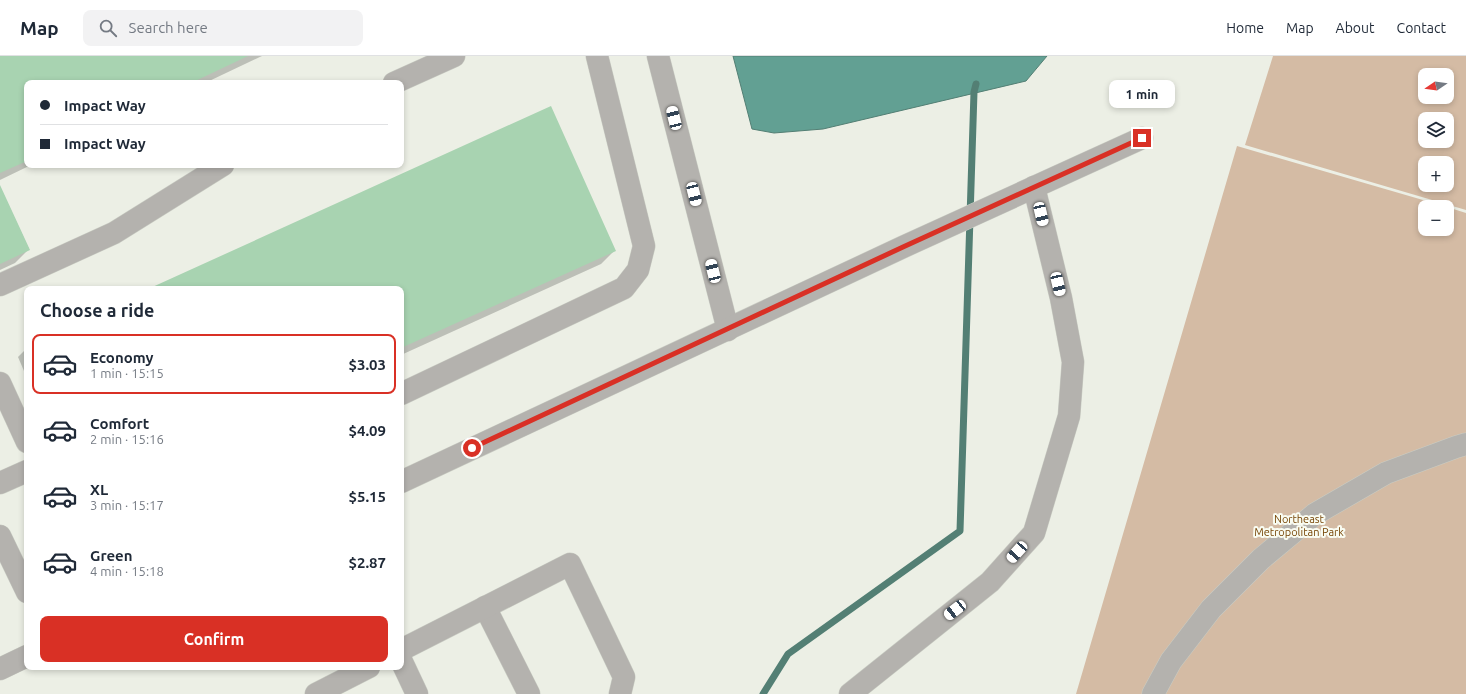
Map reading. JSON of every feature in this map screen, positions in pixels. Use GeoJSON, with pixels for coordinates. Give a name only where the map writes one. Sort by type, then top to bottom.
{"type":"FeatureCollection","features":[{"type":"Feature","properties":{"kind":"street"},"geometry":{"type":"LineString","coordinates":[[401,80],[454,56]]}},
{"type":"Feature","properties":{"kind":"street"},"geometry":{"type":"LineString","coordinates":[[404,393],[624,288],[638,270],[644,246],[597,56]]}},
{"type":"Feature","properties":{"kind":"street"},"geometry":{"type":"LineString","coordinates":[[658,56],[728,330]]}},
{"type":"Feature","properties":{"kind":"street"},"geometry":{"type":"LineString","coordinates":[[404,481],[903,247],[1007,201],[1034,187],[1142,138]]}},
{"type":"Feature","properties":{"kind":"street"},"geometry":{"type":"LineString","coordinates":[[0,285],[114,233],[218,168]]}},
{"type":"Feature","properties":{"kind":"street"},"geometry":{"type":"LineString","coordinates":[[850,694],[990,582],[1034,533],[1069,416],[1073,362],[1061,298],[1034,187]]}},
{"type":"Feature","properties":{"kind":"street"},"geometry":{"type":"LineString","coordinates":[[0,383],[24,435]]}},
{"type":"Feature","properties":{"kind":"street"},"geometry":{"type":"LineString","coordinates":[[1153,694],[1170,661],[1211,609],[1262,559],[1315,514],[1386,473],[1466,444]]}},
{"type":"Feature","properties":{"kind":"street"},"geometry":{"type":"LineString","coordinates":[[0,483],[24,472]]}},
{"type":"Feature","properties":{"kind":"street"},"geometry":{"type":"LineString","coordinates":[[0,536],[24,586]]}},
{"type":"Feature","properties":{"kind":"street"},"geometry":{"type":"LineString","coordinates":[[404,648],[570,564],[624,677],[620,694]]}},
{"type":"Feature","properties":{"kind":"street"},"geometry":{"type":"LineString","coordinates":[[485,607],[529,694]]}},
{"type":"Feature","properties":{"kind":"street"},"geometry":{"type":"LineString","coordinates":[[0,669],[24,657]]}},
{"type":"Feature","properties":{"kind":"street"},"geometry":{"type":"LineString","coordinates":[[404,666],[417,694]]}},
{"type":"Feature","properties":{"kind":"street"},"geometry":{"type":"LineString","coordinates":[[323,692],[363,670]]}},
{"type":"Feature","properties":{"kind":"green space"},"geometry":{"type":"Polygon","coordinates":[[[1273,56],[1466,56],[1466,210],[1454,206],[1454,200],[1432,200],[1245,145],[1273,56]]]}},
{"type":"Feature","properties":{"kind":"green space","name":"Northeast Metropolitan Park"},"geometry":{"type":"Polygon","coordinates":[[[1237,146],[1423,200],[1418,200],[1418,236],[1454,236],[1454,209],[1466,213],[1466,694],[1076,694],[1237,146]]]}},
{"type":"Feature","properties":{"kind":"water"},"geometry":{"type":"Polygon","coordinates":[[[733,56],[1047,56],[1026,81],[823,129],[774,133],[752,129],[733,56]]]}},
{"type":"Feature","properties":{"kind":"building"},"geometry":{"type":"Polygon","coordinates":[[[0,56],[248,56],[197,80],[24,80],[24,162],[0,173],[0,56]]]}},
{"type":"Feature","properties":{"kind":"building"},"geometry":{"type":"Polygon","coordinates":[[[551,106],[616,251],[404,347],[404,286],[155,286],[551,106]]]}},
{"type":"Feature","properties":{"kind":"building"},"geometry":{"type":"Polygon","coordinates":[[[0,185],[30,250],[0,264],[0,185]]]}},
{"type":"Feature","properties":{"kind":"waterway"},"geometry":{"type":"LineString","coordinates":[[763,694],[788,654],[960,531],[974,92],[976,84]]}},
{"type":"Feature","properties":{"kind":"route"},"geometry":{"type":"LineString","coordinates":[[472,448],[728,330],[903,247],[1007,201],[1034,187],[1142,138]]}}]}
